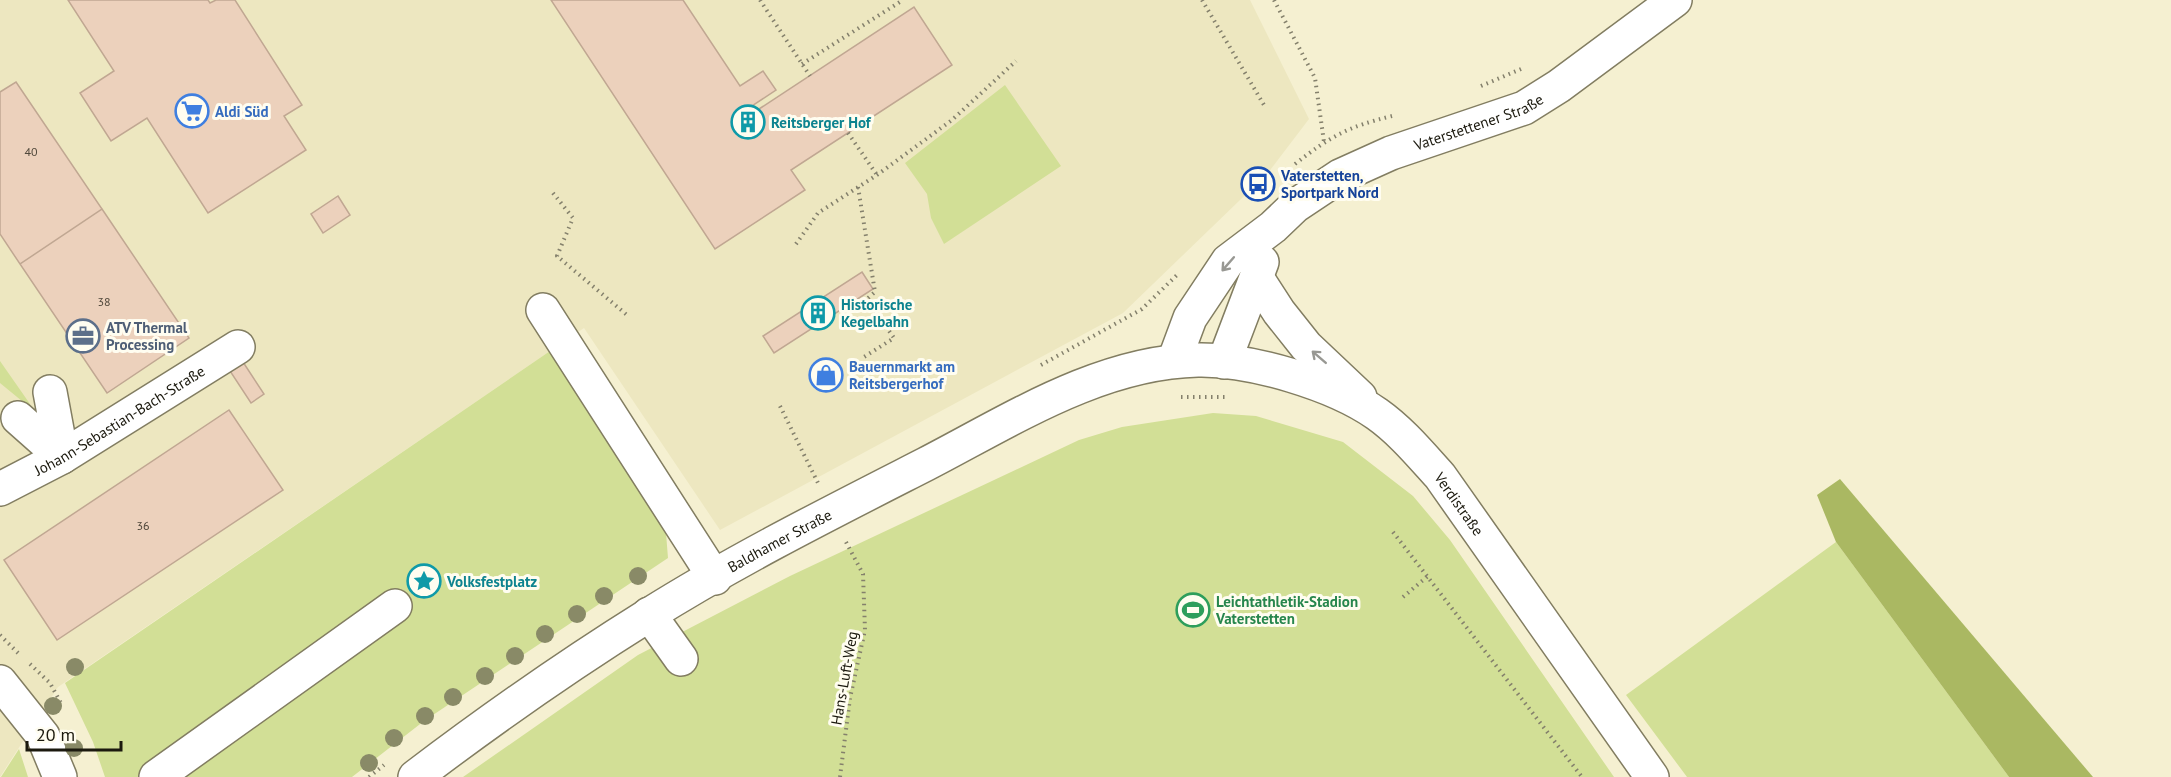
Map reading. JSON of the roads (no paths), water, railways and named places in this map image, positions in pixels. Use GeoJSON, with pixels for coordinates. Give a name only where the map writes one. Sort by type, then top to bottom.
{"type":"FeatureCollection","features":[{"type":"Feature","properties":{"kind":"street","name":"Vaterstettener Straße"},"geometry":{"type":"LineString","coordinates":[[1174,362],[1190,318],[1228,261],[1273,227],[1295,206],[1340,176],[1391,153],[1524,108],[1559,86],[1675,0]]}},
{"type":"Feature","properties":{"kind":"street","name":"Vaterstettener Straße"},"geometry":{"type":"LineString","coordinates":[[1224,362],[1257,278],[1273,227]]}},
{"type":"Feature","properties":{"kind":"street"},"geometry":{"type":"LineString","coordinates":[[1257,278],[1279,312],[1306,346],[1376,413]]}},
{"type":"Feature","properties":{"kind":"street"},"geometry":{"type":"LineString","coordinates":[[543,310],[715,578]]}},
{"type":"Feature","properties":{"kind":"street","name":"Johann-Sebastian-Bach-Straße"},"geometry":{"type":"LineString","coordinates":[[0,489],[62,457],[238,347]]}},
{"type":"Feature","properties":{"kind":"street","name":"Verdistraße"},"geometry":{"type":"LineString","coordinates":[[1174,362],[1224,362],[1262,369],[1329,389],[1376,413],[1405,438],[1440,476],[1652,777]]}},
{"type":"Feature","properties":{"kind":"street","name":"Baldhamer Straße"},"geometry":{"type":"LineString","coordinates":[[415,777],[487,722],[649,614],[715,578],[819,497],[1071,391],[1130,370],[1174,362]]}},
{"type":"Feature","properties":{"kind":"street"},"geometry":{"type":"LineString","coordinates":[[50,392],[62,457]]}},
{"type":"Feature","properties":{"kind":"street"},"geometry":{"type":"LineString","coordinates":[[18,418],[62,457]]}},
{"type":"Feature","properties":{"kind":"street"},"geometry":{"type":"LineString","coordinates":[[156,777],[395,606]]}},
{"type":"Feature","properties":{"kind":"street"},"geometry":{"type":"LineString","coordinates":[[649,614],[681,658]]}},
{"type":"Feature","properties":{"kind":"street"},"geometry":{"type":"LineString","coordinates":[[1,686],[43,736],[60,777]]}},
{"type":"Feature","properties":{"kind":"place","name":"Aldi Süd"},"geometry":{"type":"Point","coordinates":[192,111]}},
{"type":"Feature","properties":{"kind":"place","name":"Reitsberger Hof"},"geometry":{"type":"Point","coordinates":[748,122]}},
{"type":"Feature","properties":{"kind":"place","name":"Vaterstetten, Sportpark Nord"},"geometry":{"type":"Point","coordinates":[1258,184]}},
{"type":"Feature","properties":{"kind":"place","name":"Historische Kegelbahn"},"geometry":{"type":"Point","coordinates":[818,313]}},
{"type":"Feature","properties":{"kind":"place","name":"ATV Thermal Processing"},"geometry":{"type":"Point","coordinates":[83,336]}},
{"type":"Feature","properties":{"kind":"place","name":"Bauernmarkt am Reitsbergerhof"},"geometry":{"type":"Point","coordinates":[826,375]}},
{"type":"Feature","properties":{"kind":"place","name":"Volksfestplatz"},"geometry":{"type":"Point","coordinates":[424,581]}},
{"type":"Feature","properties":{"kind":"place","name":"Leichtathletik-Stadion Vaterstetten"},"geometry":{"type":"Point","coordinates":[1193,610]}}]}
